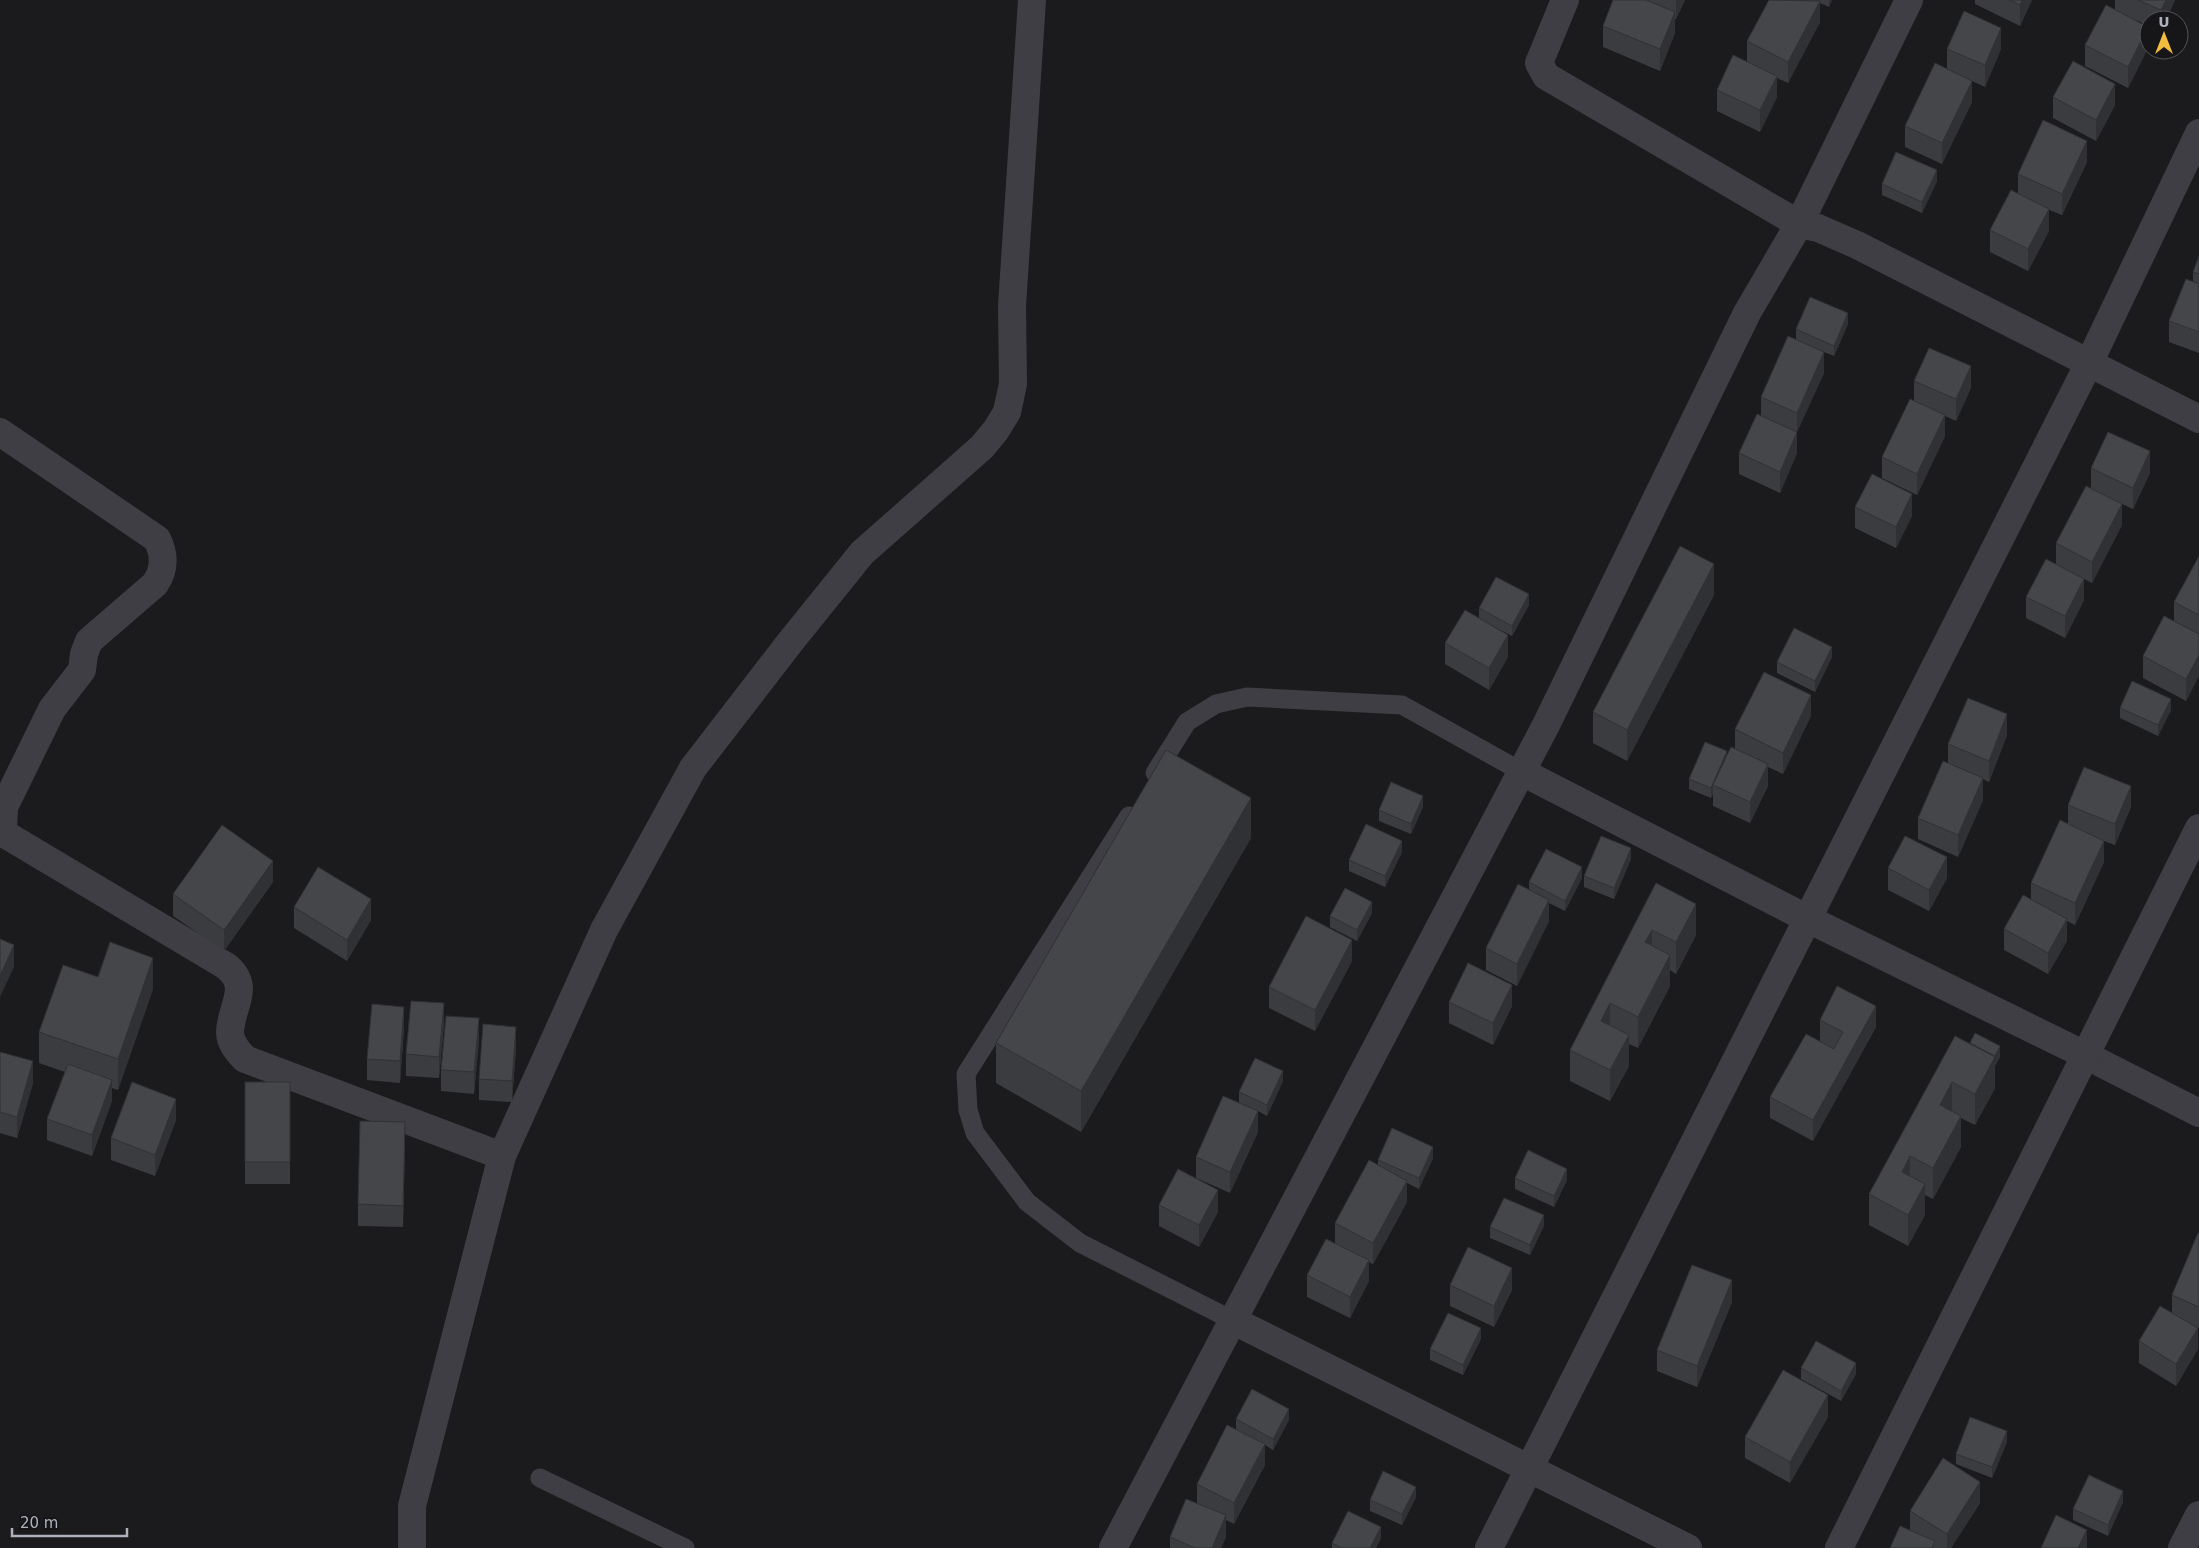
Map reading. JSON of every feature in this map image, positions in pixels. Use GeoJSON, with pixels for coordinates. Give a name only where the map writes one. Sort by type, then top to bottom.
{"type":"FeatureCollection","features":[{"type":"Feature","properties":{"kind":"street"},"geometry":{"type":"LineString","coordinates":[[412,1548],[412,1506],[502,1156],[604,930],[693,768],[862,553],[982,447],[996,430],[1007,412],[1013,384],[1012,306],[1032,0]]}},
{"type":"Feature","properties":{"kind":"street"},"geometry":{"type":"LineString","coordinates":[[1564,0],[1539,63],[1546,76],[1799,224],[1818,228],[1857,245],[2199,420]]}},
{"type":"Feature","properties":{"kind":"street"},"geometry":{"type":"LineString","coordinates":[[1113,1548],[1234,1322],[1522,772],[1747,313],[1799,224],[1909,0]]}},
{"type":"Feature","properties":{"kind":"street"},"geometry":{"type":"LineString","coordinates":[[1489,1548],[2089,363],[2199,133]]}},
{"type":"Feature","properties":{"kind":"street"},"geometry":{"type":"LineString","coordinates":[[0,432],[156,539],[164,557],[162,571],[155,584],[89,642],[84,654],[82,670],[52,709],[4,807],[3,829],[8,836],[226,966],[234,973],[240,989],[230,1033],[233,1043],[245,1059],[502,1156]]}},
{"type":"Feature","properties":{"kind":"street"},"geometry":{"type":"LineString","coordinates":[[1522,772],[1808,919],[2086,1055],[2199,1113]]}},
{"type":"Feature","properties":{"kind":"street"},"geometry":{"type":"LineString","coordinates":[[1839,1548],[2199,828]]}},
{"type":"Feature","properties":{"kind":"street"},"geometry":{"type":"LineString","coordinates":[[1234,1322],[1688,1548]]}},
{"type":"Feature","properties":{"kind":"street"},"geometry":{"type":"LineString","coordinates":[[2182,1548],[2199,1515]]}},
{"type":"Feature","properties":{"kind":"lane"},"geometry":{"type":"LineString","coordinates":[[1234,1322],[1080,1243],[1027,1202],[975,1133],[968,1110],[966,1074],[1187,722],[1216,704],[1247,697],[1402,705],[1522,772]]}},
{"type":"Feature","properties":{"kind":"lane"},"geometry":{"type":"LineString","coordinates":[[540,1478],[685,1548]]}},
{"type":"Feature","properties":{"kind":"building"},"geometry":{"type":"Polygon","coordinates":[[[1613,0],[1646,0],[1675,12],[1660,49],[1603,26],[1613,0]]]}},
{"type":"Feature","properties":{"kind":"building"},"geometry":{"type":"Polygon","coordinates":[[[1769,0],[1820,1],[1788,62],[1747,41],[1769,0]]]}},
{"type":"Feature","properties":{"kind":"building"},"geometry":{"type":"Polygon","coordinates":[[[2010,0],[2022,0],[2020,5],[2010,0]]]}},
{"type":"Feature","properties":{"kind":"building"},"geometry":{"type":"Polygon","coordinates":[[[2138,0],[2166,0],[2161,10],[2138,0]]]}},
{"type":"Feature","properties":{"kind":"building"},"geometry":{"type":"Polygon","coordinates":[[[2106,5],[2139,22],[2139,45],[2128,67],[2085,45],[2106,5]]]}},
{"type":"Feature","properties":{"kind":"building"},"geometry":{"type":"Polygon","coordinates":[[[1964,11],[2001,28],[1985,65],[1947,49],[1964,11]]]}},
{"type":"Feature","properties":{"kind":"building"},"geometry":{"type":"Polygon","coordinates":[[[1733,55],[1777,76],[1760,110],[1717,90],[1733,55]]]}},
{"type":"Feature","properties":{"kind":"building"},"geometry":{"type":"Polygon","coordinates":[[[2073,61],[2115,84],[2096,120],[2053,97],[2073,61]]]}},
{"type":"Feature","properties":{"kind":"building"},"geometry":{"type":"Polygon","coordinates":[[[1935,63],[1972,81],[1942,143],[1905,126],[1935,63]]]}},
{"type":"Feature","properties":{"kind":"building"},"geometry":{"type":"Polygon","coordinates":[[[2043,120],[2087,141],[2062,194],[2018,174],[2043,120]]]}},
{"type":"Feature","properties":{"kind":"building"},"geometry":{"type":"Polygon","coordinates":[[[1896,152],[1937,170],[1922,202],[1882,184],[1896,152]]]}},
{"type":"Feature","properties":{"kind":"building"},"geometry":{"type":"Polygon","coordinates":[[[2011,190],[2049,209],[2028,249],[1990,230],[2011,190]]]}},
{"type":"Feature","properties":{"kind":"building"},"geometry":{"type":"Polygon","coordinates":[[[2199,256],[2199,274],[2193,272],[2199,256]]]}},
{"type":"Feature","properties":{"kind":"building"},"geometry":{"type":"Polygon","coordinates":[[[2186,279],[2199,284],[2199,332],[2169,321],[2186,279]]]}},
{"type":"Feature","properties":{"kind":"building"},"geometry":{"type":"Polygon","coordinates":[[[1810,297],[1848,313],[1834,346],[1796,329],[1810,297]]]}},
{"type":"Feature","properties":{"kind":"building"},"geometry":{"type":"Polygon","coordinates":[[[1788,336],[1824,352],[1797,413],[1761,397],[1788,336]]]}},
{"type":"Feature","properties":{"kind":"building"},"geometry":{"type":"Polygon","coordinates":[[[1929,348],[1971,366],[1956,399],[1914,381],[1929,348]]]}},
{"type":"Feature","properties":{"kind":"building"},"geometry":{"type":"Polygon","coordinates":[[[1910,399],[1945,415],[1917,474],[1882,457],[1910,399]]]}},
{"type":"Feature","properties":{"kind":"building"},"geometry":{"type":"Polygon","coordinates":[[[1757,414],[1797,432],[1780,472],[1739,453],[1757,414]]]}},
{"type":"Feature","properties":{"kind":"building"},"geometry":{"type":"Polygon","coordinates":[[[2108,432],[2150,451],[2133,488],[2091,468],[2108,432]]]}},
{"type":"Feature","properties":{"kind":"building"},"geometry":{"type":"Polygon","coordinates":[[[1872,474],[1912,494],[1896,527],[1855,507],[1872,474]]]}},
{"type":"Feature","properties":{"kind":"building"},"geometry":{"type":"Polygon","coordinates":[[[2086,486],[2122,504],[2092,562],[2056,543],[2086,486]]]}},
{"type":"Feature","properties":{"kind":"building"},"geometry":{"type":"Polygon","coordinates":[[[1680,546],[1714,564],[1627,730],[1593,712],[1680,546]]]}},
{"type":"Feature","properties":{"kind":"building"},"geometry":{"type":"Polygon","coordinates":[[[2199,556],[2199,615],[2174,602],[2199,556]]]}},
{"type":"Feature","properties":{"kind":"building"},"geometry":{"type":"Polygon","coordinates":[[[2046,559],[2084,579],[2065,616],[2026,597],[2046,559]]]}},
{"type":"Feature","properties":{"kind":"building"},"geometry":{"type":"Polygon","coordinates":[[[1496,577],[1529,594],[1512,626],[1479,608],[1496,577]]]}},
{"type":"Feature","properties":{"kind":"building"},"geometry":{"type":"Polygon","coordinates":[[[1465,610],[1508,635],[1489,668],[1445,643],[1465,610]]]}},
{"type":"Feature","properties":{"kind":"building"},"geometry":{"type":"Polygon","coordinates":[[[2164,616],[2199,634],[2199,655],[2186,679],[2143,656],[2164,616]]]}},
{"type":"Feature","properties":{"kind":"building"},"geometry":{"type":"Polygon","coordinates":[[[1794,628],[1832,647],[1815,681],[1777,662],[1794,628]]]}},
{"type":"Feature","properties":{"kind":"building"},"geometry":{"type":"Polygon","coordinates":[[[1764,672],[1811,695],[1783,753],[1735,729],[1764,672]]]}},
{"type":"Feature","properties":{"kind":"building"},"geometry":{"type":"Polygon","coordinates":[[[2132,681],[2171,699],[2158,725],[2120,708],[2132,681]]]}},
{"type":"Feature","properties":{"kind":"building"},"geometry":{"type":"Polygon","coordinates":[[[1968,698],[2007,714],[1989,761],[1948,744],[1968,698]]]}},
{"type":"Feature","properties":{"kind":"building"},"geometry":{"type":"Polygon","coordinates":[[[1705,742],[1727,751],[1711,788],[1689,779],[1705,742]]]}},
{"type":"Feature","properties":{"kind":"building"},"geometry":{"type":"Polygon","coordinates":[[[1731,747],[1768,764],[1750,802],[1713,785],[1731,747]]]}},
{"type":"Feature","properties":{"kind":"building"},"geometry":{"type":"Polygon","coordinates":[[[1166,750],[1251,798],[1081,1091],[996,1043],[1166,750]]]}},
{"type":"Feature","properties":{"kind":"building"},"geometry":{"type":"Polygon","coordinates":[[[1943,761],[1983,778],[1958,835],[1918,818],[1943,761]]]}},
{"type":"Feature","properties":{"kind":"building"},"geometry":{"type":"Polygon","coordinates":[[[2084,767],[2131,786],[2115,824],[2068,805],[2084,767]]]}},
{"type":"Feature","properties":{"kind":"building"},"geometry":{"type":"Polygon","coordinates":[[[1391,782],[1423,796],[1411,824],[1379,810],[1391,782]]]}},
{"type":"Feature","properties":{"kind":"building"},"geometry":{"type":"Polygon","coordinates":[[[2060,820],[2104,841],[2075,903],[2031,883],[2060,820]]]}},
{"type":"Feature","properties":{"kind":"building"},"geometry":{"type":"Polygon","coordinates":[[[1366,824],[1402,841],[1385,876],[1349,860],[1366,824]]]}},
{"type":"Feature","properties":{"kind":"building"},"geometry":{"type":"Polygon","coordinates":[[[222,825],[273,861],[224,930],[173,894],[222,825]]]}},
{"type":"Feature","properties":{"kind":"building"},"geometry":{"type":"Polygon","coordinates":[[[1601,836],[1631,848],[1614,888],[1584,876],[1601,836]]]}},
{"type":"Feature","properties":{"kind":"building"},"geometry":{"type":"Polygon","coordinates":[[[1905,836],[1947,857],[1929,890],[1888,868],[1905,836]]]}},
{"type":"Feature","properties":{"kind":"building"},"geometry":{"type":"Polygon","coordinates":[[[1546,849],[1582,867],[1565,901],[1529,882],[1546,849]]]}},
{"type":"Feature","properties":{"kind":"building"},"geometry":{"type":"Polygon","coordinates":[[[318,867],[371,899],[347,940],[294,907],[318,867]]]}},
{"type":"Feature","properties":{"kind":"building"},"geometry":{"type":"Polygon","coordinates":[[[1656,883],[1696,904],[1676,942],[1652,930],[1645,942],[1670,955],[1638,1017],[1610,1003],[1601,1021],[1629,1035],[1610,1070],[1570,1050],[1656,883]]]}},
{"type":"Feature","properties":{"kind":"building"},"geometry":{"type":"Polygon","coordinates":[[[1518,884],[1549,900],[1517,964],[1486,948],[1518,884]]]}},
{"type":"Feature","properties":{"kind":"building"},"geometry":{"type":"Polygon","coordinates":[[[1345,888],[1372,902],[1357,930],[1330,916],[1345,888]]]}},
{"type":"Feature","properties":{"kind":"building"},"geometry":{"type":"Polygon","coordinates":[[[2023,895],[2067,919],[2048,953],[2004,929],[2023,895]]]}},
{"type":"Feature","properties":{"kind":"building"},"geometry":{"type":"Polygon","coordinates":[[[1306,916],[1352,940],[1315,1010],[1269,987],[1306,916]]]}},
{"type":"Feature","properties":{"kind":"building"},"geometry":{"type":"Polygon","coordinates":[[[0,939],[14,945],[0,976],[0,939]]]}},
{"type":"Feature","properties":{"kind":"building"},"geometry":{"type":"Polygon","coordinates":[[[110,942],[153,958],[118,1059],[39,1032],[63,965],[98,977],[110,942]]]}},
{"type":"Feature","properties":{"kind":"building"},"geometry":{"type":"Polygon","coordinates":[[[1468,963],[1512,985],[1493,1023],[1449,1002],[1468,963]]]}},
{"type":"Feature","properties":{"kind":"building"},"geometry":{"type":"Polygon","coordinates":[[[1837,986],[1876,1006],[1813,1120],[1770,1097],[1806,1034],[1834,1049],[1843,1032],[1820,1020],[1837,986]]]}},
{"type":"Feature","properties":{"kind":"building"},"geometry":{"type":"Polygon","coordinates":[[[411,1001],[444,1003],[439,1057],[406,1054],[411,1001]]]}},
{"type":"Feature","properties":{"kind":"building"},"geometry":{"type":"Polygon","coordinates":[[[372,1004],[404,1007],[400,1061],[367,1059],[372,1004]]]}},
{"type":"Feature","properties":{"kind":"building"},"geometry":{"type":"Polygon","coordinates":[[[446,1016],[479,1018],[474,1072],[441,1070],[446,1016]]]}},
{"type":"Feature","properties":{"kind":"building"},"geometry":{"type":"Polygon","coordinates":[[[483,1024],[516,1027],[512,1081],[479,1079],[483,1024]]]}},
{"type":"Feature","properties":{"kind":"building"},"geometry":{"type":"Polygon","coordinates":[[[1975,1033],[2000,1046],[1995,1056],[1970,1043],[1975,1033]]]}},
{"type":"Feature","properties":{"kind":"building"},"geometry":{"type":"Polygon","coordinates":[[[1955,1036],[1995,1057],[1975,1094],[1952,1082],[1940,1105],[1961,1116],[1933,1168],[1910,1156],[1902,1172],[1925,1184],[1908,1215],[1869,1194],[1955,1036]]]}},
{"type":"Feature","properties":{"kind":"building"},"geometry":{"type":"Polygon","coordinates":[[[0,1052],[33,1061],[17,1117],[0,1112],[0,1052]]]}},
{"type":"Feature","properties":{"kind":"building"},"geometry":{"type":"Polygon","coordinates":[[[1255,1058],[1283,1071],[1267,1105],[1239,1092],[1255,1058]]]}},
{"type":"Feature","properties":{"kind":"building"},"geometry":{"type":"Polygon","coordinates":[[[68,1064],[112,1080],[92,1135],[47,1119],[68,1064]]]}},
{"type":"Feature","properties":{"kind":"building"},"geometry":{"type":"Polygon","coordinates":[[[132,1082],[176,1099],[155,1155],[111,1138],[132,1082]]]}},
{"type":"Feature","properties":{"kind":"building"},"geometry":{"type":"Polygon","coordinates":[[[245,1082],[290,1082],[290,1162],[245,1162],[245,1082]]]}},
{"type":"Feature","properties":{"kind":"building"},"geometry":{"type":"Polygon","coordinates":[[[1223,1096],[1258,1111],[1230,1172],[1196,1157],[1223,1096]]]}},
{"type":"Feature","properties":{"kind":"building"},"geometry":{"type":"Polygon","coordinates":[[[360,1121],[405,1122],[403,1206],[358,1204],[360,1121]]]}},
{"type":"Feature","properties":{"kind":"building"},"geometry":{"type":"Polygon","coordinates":[[[1392,1128],[1433,1147],[1419,1178],[1378,1160],[1392,1128]]]}},
{"type":"Feature","properties":{"kind":"building"},"geometry":{"type":"Polygon","coordinates":[[[1528,1150],[1567,1169],[1554,1196],[1515,1178],[1528,1150]]]}},
{"type":"Feature","properties":{"kind":"building"},"geometry":{"type":"Polygon","coordinates":[[[1369,1160],[1407,1181],[1373,1243],[1335,1223],[1369,1160]]]}},
{"type":"Feature","properties":{"kind":"building"},"geometry":{"type":"Polygon","coordinates":[[[1178,1169],[1218,1190],[1199,1225],[1159,1205],[1178,1169]]]}},
{"type":"Feature","properties":{"kind":"building"},"geometry":{"type":"Polygon","coordinates":[[[1504,1198],[1544,1215],[1530,1245],[1490,1227],[1504,1198]]]}},
{"type":"Feature","properties":{"kind":"building"},"geometry":{"type":"Polygon","coordinates":[[[2199,1233],[2199,1307],[2172,1295],[2199,1233]]]}},
{"type":"Feature","properties":{"kind":"building"},"geometry":{"type":"Polygon","coordinates":[[[1326,1239],[1369,1260],[1350,1297],[1307,1275],[1326,1239]]]}},
{"type":"Feature","properties":{"kind":"building"},"geometry":{"type":"Polygon","coordinates":[[[1468,1247],[1512,1268],[1494,1306],[1450,1285],[1468,1247]]]}},
{"type":"Feature","properties":{"kind":"building"},"geometry":{"type":"Polygon","coordinates":[[[1692,1265],[1732,1280],[1697,1366],[1657,1350],[1692,1265]]]}},
{"type":"Feature","properties":{"kind":"building"},"geometry":{"type":"Polygon","coordinates":[[[2160,1306],[2198,1328],[2176,1364],[2139,1341],[2160,1306]]]}},
{"type":"Feature","properties":{"kind":"building"},"geometry":{"type":"Polygon","coordinates":[[[1448,1313],[1481,1328],[1463,1365],[1430,1349],[1448,1313]]]}},
{"type":"Feature","properties":{"kind":"building"},"geometry":{"type":"Polygon","coordinates":[[[1816,1341],[1856,1363],[1841,1391],[1801,1368],[1816,1341]]]}},
{"type":"Feature","properties":{"kind":"building"},"geometry":{"type":"Polygon","coordinates":[[[1783,1370],[1828,1395],[1790,1462],[1745,1437],[1783,1370]]]}},
{"type":"Feature","properties":{"kind":"building"},"geometry":{"type":"Polygon","coordinates":[[[1252,1389],[1289,1409],[1273,1439],[1236,1419],[1252,1389]]]}},
{"type":"Feature","properties":{"kind":"building"},"geometry":{"type":"Polygon","coordinates":[[[1970,1417],[2007,1431],[1992,1467],[1956,1454],[1970,1417]]]}},
{"type":"Feature","properties":{"kind":"building"},"geometry":{"type":"Polygon","coordinates":[[[1227,1425],[1265,1444],[1234,1503],[1197,1484],[1227,1425]]]}},
{"type":"Feature","properties":{"kind":"building"},"geometry":{"type":"Polygon","coordinates":[[[1943,1458],[1980,1482],[1947,1534],[1910,1511],[1943,1458]]]}},
{"type":"Feature","properties":{"kind":"building"},"geometry":{"type":"Polygon","coordinates":[[[1383,1471],[1416,1487],[1402,1514],[1370,1500],[1383,1471]]]}},
{"type":"Feature","properties":{"kind":"building"},"geometry":{"type":"Polygon","coordinates":[[[2089,1475],[2123,1491],[2108,1525],[2073,1509],[2089,1475]]]}},
{"type":"Feature","properties":{"kind":"building"},"geometry":{"type":"Polygon","coordinates":[[[1186,1499],[1226,1515],[1212,1548],[1195,1548],[1170,1537],[1186,1499]]]}},
{"type":"Feature","properties":{"kind":"building"},"geometry":{"type":"Polygon","coordinates":[[[1348,1511],[1381,1527],[1370,1548],[1342,1548],[1332,1543],[1348,1511]]]}},
{"type":"Feature","properties":{"kind":"building"},"geometry":{"type":"Polygon","coordinates":[[[2056,1515],[2087,1530],[2078,1548],[2041,1548],[2056,1515]]]}},
{"type":"Feature","properties":{"kind":"building"},"geometry":{"type":"Polygon","coordinates":[[[1900,1526],[1935,1541],[1932,1548],[1890,1548],[1900,1526]]]}}]}
